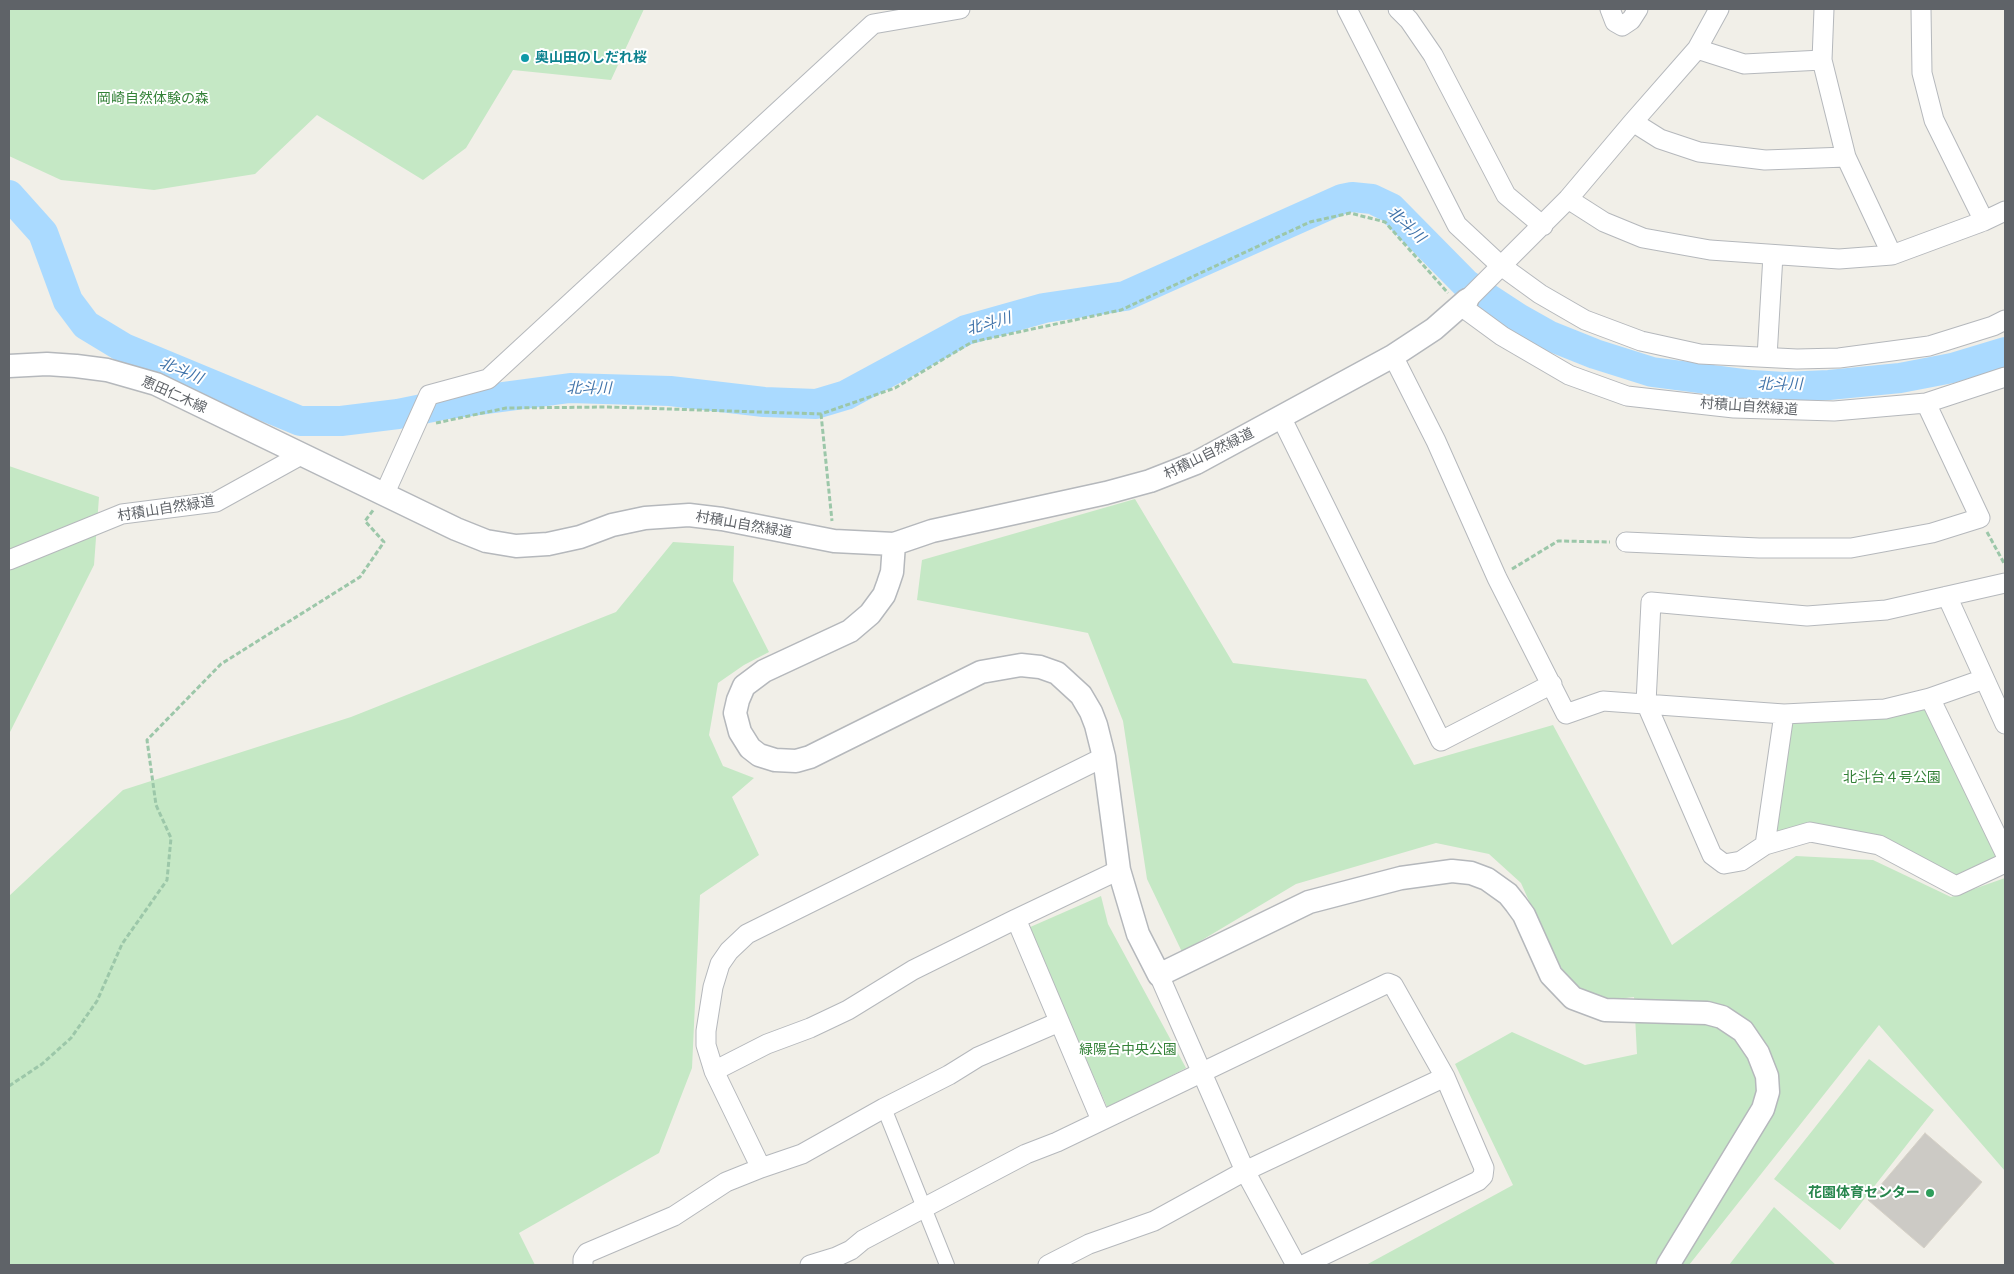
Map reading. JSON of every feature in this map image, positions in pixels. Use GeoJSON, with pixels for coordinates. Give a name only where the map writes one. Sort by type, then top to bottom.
{"type":"FeatureCollection","features":[{"type":"Feature","properties":{"kind":"street"},"geometry":{"type":"LineString","coordinates":[[384,495],[429,395],[488,379],[873,24],[960,9]]}},
{"type":"Feature","properties":{"kind":"street"},"geometry":{"type":"LineString","coordinates":[[1347,9],[1457,225],[1496,269],[1585,320],[1642,341],[1700,354],[1797,359],[1839,358],[1929,346],[1993,326],[2005,320]]}},
{"type":"Feature","properties":{"kind":"street"},"geometry":{"type":"LineString","coordinates":[[1398,9],[1409,20],[1433,55],[1506,195],[1543,226]]}},
{"type":"Feature","properties":{"kind":"street"},"geometry":{"type":"LineString","coordinates":[[1610,9],[1615,22],[1622,26],[1631,20],[1638,9]]}},
{"type":"Feature","properties":{"kind":"street"},"geometry":{"type":"LineString","coordinates":[[1464,303],[1568,199],[1632,122],[1697,50],[1718,9]]}},
{"type":"Feature","properties":{"kind":"street"},"geometry":{"type":"LineString","coordinates":[[1824,9],[1822,60],[1846,157],[1892,255]]}},
{"type":"Feature","properties":{"kind":"street"},"geometry":{"type":"LineString","coordinates":[[1921,9],[1922,72],[1934,120],[1984,221]]}},
{"type":"Feature","properties":{"kind":"street"},"geometry":{"type":"LineString","coordinates":[[1697,50],[1744,64],[1822,60]]}},
{"type":"Feature","properties":{"kind":"street"},"geometry":{"type":"LineString","coordinates":[[1632,122],[1660,138],[1699,152],[1765,160],[1846,157]]}},
{"type":"Feature","properties":{"kind":"street"},"geometry":{"type":"LineString","coordinates":[[1568,199],[1604,222],[1643,238],[1710,250],[1838,259],[1892,255],[1984,221],[2005,211]]}},
{"type":"Feature","properties":{"kind":"street"},"geometry":{"type":"LineString","coordinates":[[1767,357],[1773,255]]}},
{"type":"Feature","properties":{"kind":"street","name":"村積山自然緑道"},"geometry":{"type":"LineString","coordinates":[[9,560],[122,514],[216,502],[301,455],[456,529],[486,540],[516,546],[548,544],[572,539],[612,525],[645,518],[689,515],[722,519],[834,541],[894,544],[932,531],[1106,494],[1150,481],[1196,463],[1393,356],[1434,329],[1464,303],[1502,336],[1569,375],[1628,396],[1734,408],[1834,411],[1926,403],[2005,377]]}},
{"type":"Feature","properties":{"kind":"street"},"geometry":{"type":"LineString","coordinates":[[1393,356],[1436,441],[1497,578],[1566,714],[1603,700],[1784,714],[1885,709],[1930,698],[1984,679]]}},
{"type":"Feature","properties":{"kind":"street","name":"恵田仁木線"},"geometry":{"type":"LineString","coordinates":[[9,366],[47,364],[76,366],[107,370],[156,384],[301,455]]}},
{"type":"Feature","properties":{"kind":"street"},"geometry":{"type":"LineString","coordinates":[[1626,542],[1759,548],[1852,548],[1932,533],[1980,518],[1926,403]]}},
{"type":"Feature","properties":{"kind":"street"},"geometry":{"type":"LineString","coordinates":[[1281,418],[1441,740],[1552,684]]}},
{"type":"Feature","properties":{"kind":"street"},"geometry":{"type":"LineString","coordinates":[[894,544],[892,572],[888,584],[884,595],[870,614],[850,631],[764,671],[744,686],[735,714],[740,732],[750,748],[759,755],[775,760],[796,760],[810,757],[973,675],[992,669],[1021,665],[1048,669],[1078,690],[1091,712],[1104,757],[1119,870],[1138,934],[1159,975],[1245,1171],[1296,1265]]}},
{"type":"Feature","properties":{"kind":"street"},"geometry":{"type":"LineString","coordinates":[[2005,582],[1886,610],[1807,616],[1651,602],[1646,704],[1712,854],[1724,864],[1741,861],[1765,845],[1810,832],[1879,844],[1956,886],[2005,863]]}},
{"type":"Feature","properties":{"kind":"street"},"geometry":{"type":"LineString","coordinates":[[1947,596],[2005,724]]}},
{"type":"Feature","properties":{"kind":"street"},"geometry":{"type":"LineString","coordinates":[[1930,698],[2005,852]]}},
{"type":"Feature","properties":{"kind":"street"},"geometry":{"type":"LineString","coordinates":[[1765,845],[1784,714]]}},
{"type":"Feature","properties":{"kind":"street"},"geometry":{"type":"LineString","coordinates":[[761,1168],[714,1071],[706,1045],[706,1031],[713,987],[720,964],[729,951],[747,934],[1104,757]]}},
{"type":"Feature","properties":{"kind":"street"},"geometry":{"type":"LineString","coordinates":[[714,1071],[768,1044],[810,1028],[848,1010],[913,970],[1119,870]]}},
{"type":"Feature","properties":{"kind":"street"},"geometry":{"type":"LineString","coordinates":[[1159,975],[1309,902],[1401,878],[1452,871],[1471,873],[1487,879],[1508,894],[1524,915],[1551,975],[1573,998],[1605,1010],[1707,1013],[1722,1017],[1743,1031],[1758,1054],[1767,1076],[1768,1092],[1763,1109],[1668,1265]]}},
{"type":"Feature","properties":{"kind":"street"},"geometry":{"type":"LineString","coordinates":[[1016,919],[1102,1120]]}},
{"type":"Feature","properties":{"kind":"street"},"geometry":{"type":"LineString","coordinates":[[810,1265],[851,1250],[863,1240],[1026,1154],[1057,1142],[1388,983],[1393,985],[1444,1077],[1484,1168],[1483,1176],[1478,1181],[1303,1265]]}},
{"type":"Feature","properties":{"kind":"street"},"geometry":{"type":"LineString","coordinates":[[583,1265],[583,1259],[587,1253],[674,1216],[726,1182],[802,1154],[978,1058],[1059,1022]]}},
{"type":"Feature","properties":{"kind":"street"},"geometry":{"type":"LineString","coordinates":[[1048,1265],[1089,1244],[1154,1221],[1245,1171],[1444,1077]]}},
{"type":"Feature","properties":{"kind":"street"},"geometry":{"type":"LineString","coordinates":[[884,1108],[947,1265]]}},
{"type":"Feature","properties":{"kind":"path"},"geometry":{"type":"LineString","coordinates":[[413,428],[506,408],[608,407],[821,414],[895,388],[972,342],[1121,310],[1310,222],[1350,213],[1386,222],[1424,268],[1464,303]]}},
{"type":"Feature","properties":{"kind":"path"},"geometry":{"type":"LineString","coordinates":[[821,414],[834,541]]}},
{"type":"Feature","properties":{"kind":"path"},"geometry":{"type":"LineString","coordinates":[[9,1086],[42,1064],[71,1038],[96,1001],[122,944],[167,880],[170,838],[156,805],[147,740],[222,664],[360,576],[384,542],[364,521],[384,495]]}},
{"type":"Feature","properties":{"kind":"path"},"geometry":{"type":"LineString","coordinates":[[1980,518],[2005,565]]}},
{"type":"Feature","properties":{"kind":"path"},"geometry":{"type":"LineString","coordinates":[[1497,578],[1558,541],[1626,542]]}},
{"type":"Feature","properties":{"kind":"green space","name":"岡崎自然体験の森"},"geometry":{"type":"Polygon","coordinates":[[[9,9],[644,9],[611,80],[513,70],[466,148],[423,180],[317,115],[255,174],[154,190],[61,180],[9,156],[9,9]]]}},
{"type":"Feature","properties":{"kind":"green space"},"geometry":{"type":"Polygon","coordinates":[[[9,466],[99,497],[94,565],[9,734],[9,466]]]}},
{"type":"Feature","properties":{"kind":"green space"},"geometry":{"type":"Polygon","coordinates":[[[1135,499],[1233,663],[1366,679],[1414,765],[1553,725],[1672,945],[1796,856],[1873,860],[1951,897],[2005,878],[2005,1171],[1879,1025],[1689,1265],[1366,1265],[1513,1185],[1455,1064],[1512,1032],[1585,1065],[1637,1054],[1634,997],[1610,1000],[1580,989],[1556,962],[1521,883],[1489,854],[1436,843],[1296,884],[1182,952],[1147,879],[1123,721],[1088,633],[917,600],[922,560],[1135,499]]]}},
{"type":"Feature","properties":{"kind":"green space"},"geometry":{"type":"Polygon","coordinates":[[[673,542],[734,546],[733,581],[769,652],[744,665],[718,683],[709,735],[723,766],[754,778],[732,797],[759,855],[700,895],[692,1068],[659,1153],[519,1233],[535,1265],[9,1265],[9,896],[123,790],[351,717],[616,612],[673,542]]]}},
{"type":"Feature","properties":{"kind":"green space","name":"北斗台４号公園"},"geometry":{"type":"Polygon","coordinates":[[[1924,707],[2001,857],[1955,879],[1881,838],[1772,837],[1790,721],[1886,718],[1924,707]]]}},
{"type":"Feature","properties":{"kind":"green space","name":"緑陽台中央公園"},"geometry":{"type":"Polygon","coordinates":[[[1101,896],[1108,924],[1186,1068],[1108,1109],[1028,928],[1101,896]]]}},
{"type":"Feature","properties":{"kind":"green space"},"geometry":{"type":"Polygon","coordinates":[[[1869,1059],[1934,1110],[1840,1230],[1774,1179],[1869,1059]]]}},
{"type":"Feature","properties":{"kind":"green space"},"geometry":{"type":"Polygon","coordinates":[[[1774,1207],[1836,1265],[1729,1265],[1774,1207]]]}},
{"type":"Feature","properties":{"kind":"building"},"geometry":{"type":"Polygon","coordinates":[[[1925,1133],[1982,1182],[1924,1248],[1868,1200],[1925,1133]]]}},
{"type":"Feature","properties":{"kind":"waterway","name":"北斗川"},"geometry":{"type":"LineString","coordinates":[[9,195],[43,233],[68,301],[86,325],[124,348],[300,421],[341,421],[570,388],[670,391],[764,402],[816,404],[846,395],[966,330],[1044,308],[1125,296],[1342,199],[1352,197],[1372,199],[1391,208],[1466,284],[1518,318],[1550,336],[1595,354],[1652,372],[1752,385],[1784,387],[1829,385],[1900,378],[1952,368],[2005,352]]}},
{"type":"Feature","properties":{"kind":"place","name":"奥山田のしだれ桜"},"geometry":{"type":"Point","coordinates":[525,58]}},
{"type":"Feature","properties":{"kind":"place","name":"花園体育センター"},"geometry":{"type":"Point","coordinates":[1930,1193]}}]}
